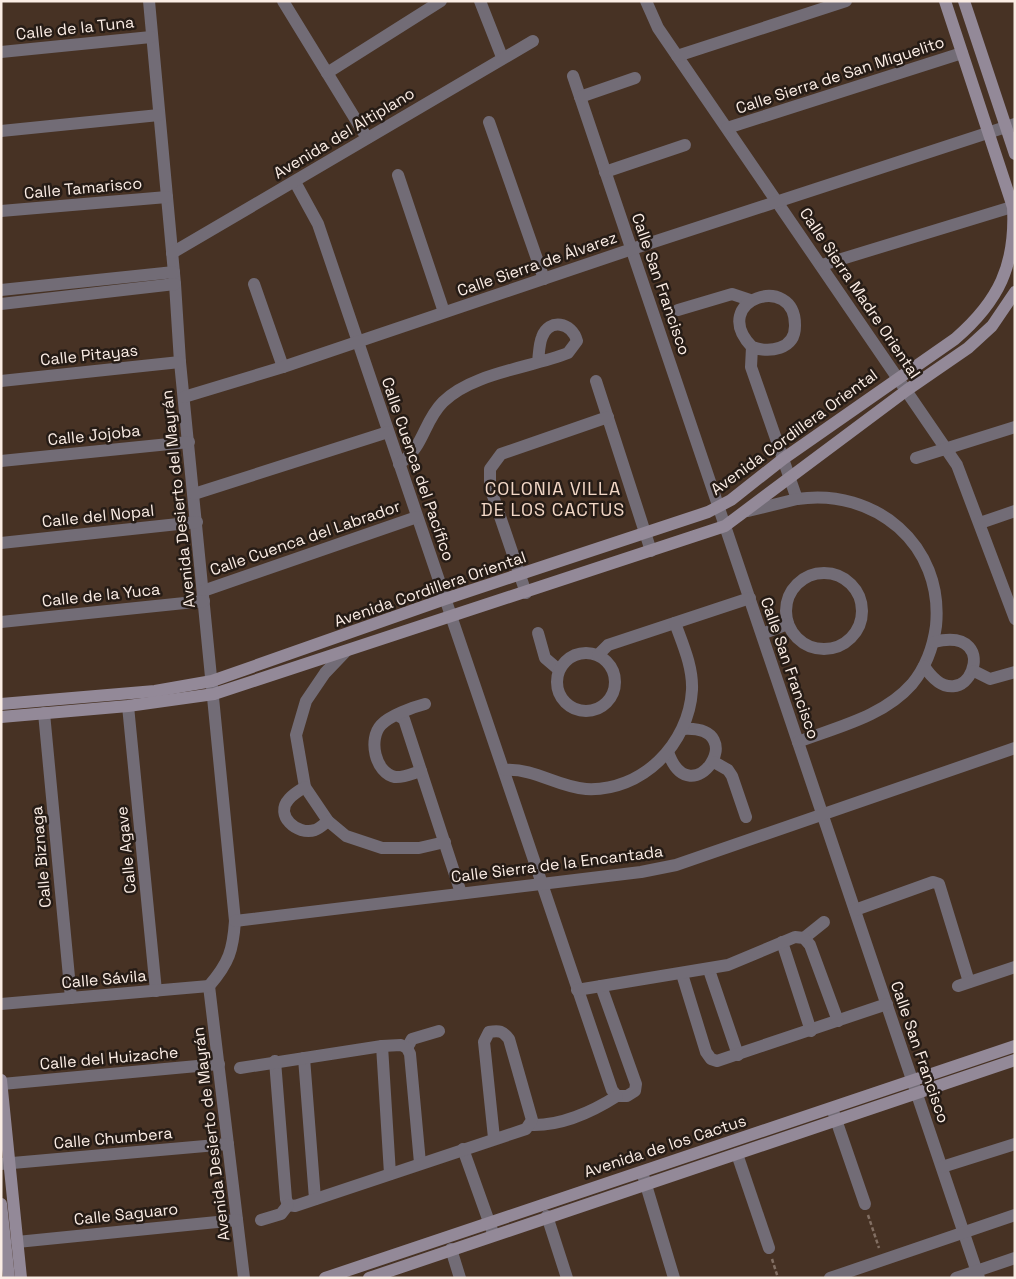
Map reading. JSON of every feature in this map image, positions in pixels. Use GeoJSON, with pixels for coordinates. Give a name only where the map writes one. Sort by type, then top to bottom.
{"type":"FeatureCollection","features":[{"type":"Feature","properties":{"kind":"street","name":"Avenida Desierto del Mayrán"},"geometry":{"type":"LineString","coordinates":[[148,1],[175,278],[180,362],[235,921],[233,946],[228,962],[209,986]]}},
{"type":"Feature","properties":{"kind":"street"},"geometry":{"type":"LineString","coordinates":[[327,73],[441,1]]}},
{"type":"Feature","properties":{"kind":"street"},"geometry":{"type":"LineString","coordinates":[[480,1],[502,57]]}},
{"type":"Feature","properties":{"kind":"street","name":"Calle Sierra Madre Oriental"},"geometry":{"type":"LineString","coordinates":[[646,1],[658,28],[947,449],[965,482],[1011,597],[1015,619]]}},
{"type":"Feature","properties":{"kind":"street"},"geometry":{"type":"LineString","coordinates":[[677,56],[846,1]]}},
{"type":"Feature","properties":{"kind":"street","name":"Avenida Cordillera Oriental"},"geometry":{"type":"LineString","coordinates":[[1,704],[155,691],[212,681],[446,599],[719,508],[783,459],[955,339],[976,321],[990,303],[1003,281],[1012,254],[1014,206],[945,1]]}},
{"type":"Feature","properties":{"kind":"street"},"geometry":{"type":"LineString","coordinates":[[964,1],[1010,126],[1015,154]]}},
{"type":"Feature","properties":{"kind":"street"},"geometry":{"type":"LineString","coordinates":[[284,2],[367,138]]}},
{"type":"Feature","properties":{"kind":"street","name":"Calle de la Tuna"},"geometry":{"type":"LineString","coordinates":[[1,52],[151,37]]}},
{"type":"Feature","properties":{"kind":"street","name":"Avenida del Altiplano"},"geometry":{"type":"LineString","coordinates":[[172,254],[502,57],[533,41]]}},
{"type":"Feature","properties":{"kind":"street","name":"Calle Sierra de San Miguelito"},"geometry":{"type":"LineString","coordinates":[[727,128],[962,53]]}},
{"type":"Feature","properties":{"kind":"street","name":"Calle San Francisco"},"geometry":{"type":"LineString","coordinates":[[573,76],[978,1274]]}},
{"type":"Feature","properties":{"kind":"street"},"geometry":{"type":"LineString","coordinates":[[580,96],[635,78]]}},
{"type":"Feature","properties":{"kind":"street"},"geometry":{"type":"LineString","coordinates":[[1,131],[159,115]]}},
{"type":"Feature","properties":{"kind":"street"},"geometry":{"type":"LineString","coordinates":[[489,122],[544,278]]}},
{"type":"Feature","properties":{"kind":"street","name":"Calle Sierra de Álvarez"},"geometry":{"type":"LineString","coordinates":[[184,397],[283,367],[544,278],[1010,126]]}},
{"type":"Feature","properties":{"kind":"street"},"geometry":{"type":"LineString","coordinates":[[605,172],[685,145]]}},
{"type":"Feature","properties":{"kind":"street"},"geometry":{"type":"LineString","coordinates":[[398,176],[444,312]]}},
{"type":"Feature","properties":{"kind":"street","name":"Calle Cuenca del Pacífico"},"geometry":{"type":"LineString","coordinates":[[295,182],[318,224],[505,770],[540,883],[612,1090],[617,1096]]}},
{"type":"Feature","properties":{"kind":"street","name":"Calle Tamarisco"},"geometry":{"type":"LineString","coordinates":[[1,211],[167,197]]}},
{"type":"Feature","properties":{"kind":"street"},"geometry":{"type":"LineString","coordinates":[[822,265],[1014,206]]}},
{"type":"Feature","properties":{"kind":"street"},"geometry":{"type":"LineString","coordinates":[[1,290],[175,278]]}},
{"type":"Feature","properties":{"kind":"street"},"geometry":{"type":"LineString","coordinates":[[1,304],[175,278]]}},
{"type":"Feature","properties":{"kind":"street"},"geometry":{"type":"LineString","coordinates":[[254,284],[283,367]]}},
{"type":"Feature","properties":{"kind":"street","name":"Avenida Cordillera Oriental"},"geometry":{"type":"LineString","coordinates":[[1,717],[128,706],[214,694],[452,618],[725,526],[748,511],[907,390],[968,348],[992,326],[1015,292]]}},
{"type":"Feature","properties":{"kind":"street"},"geometry":{"type":"LineString","coordinates":[[678,310],[732,294],[750,300]]}},
{"type":"Feature","properties":{"kind":"street"},"geometry":{"type":"LineString","coordinates":[[763,295],[776,296],[788,304],[795,315],[795,329],[789,341],[778,350],[765,352],[752,347],[742,337],[739,324],[742,311],[750,300],[763,295]]}},
{"type":"Feature","properties":{"kind":"street"},"geometry":{"type":"LineString","coordinates":[[752,347],[751,367],[797,499]]}},
{"type":"Feature","properties":{"kind":"street","name":"Calle Pitayas"},"geometry":{"type":"LineString","coordinates":[[1,381],[180,362]]}},
{"type":"Feature","properties":{"kind":"street"},"geometry":{"type":"LineString","coordinates":[[399,464],[411,456],[432,416],[443,402],[458,390],[475,382],[538,362]]}},
{"type":"Feature","properties":{"kind":"street"},"geometry":{"type":"LineString","coordinates":[[596,382],[651,551]]}},
{"type":"Feature","properties":{"kind":"street"},"geometry":{"type":"LineString","coordinates":[[526,592],[490,487],[490,469],[501,454],[608,417]]}},
{"type":"Feature","properties":{"kind":"street"},"geometry":{"type":"LineString","coordinates":[[916,458],[1015,427]]}},
{"type":"Feature","properties":{"kind":"street"},"geometry":{"type":"LineString","coordinates":[[194,494],[388,432]]}},
{"type":"Feature","properties":{"kind":"street","name":"Calle Jojoba"},"geometry":{"type":"LineString","coordinates":[[1,461],[189,442]]}},
{"type":"Feature","properties":{"kind":"street"},"geometry":{"type":"LineString","coordinates":[[748,511],[797,499],[836,498],[861,504],[887,518],[909,537],[923,556],[934,583],[938,605],[934,642],[924,666],[912,684],[896,700],[873,714],[798,742]]}},
{"type":"Feature","properties":{"kind":"street"},"geometry":{"type":"LineString","coordinates":[[980,523],[1015,511]]}},
{"type":"Feature","properties":{"kind":"street","name":"Calle Cuenca del Labrador"},"geometry":{"type":"LineString","coordinates":[[204,596],[417,517]]}},
{"type":"Feature","properties":{"kind":"street","name":"Calle del Nopal"},"geometry":{"type":"LineString","coordinates":[[1,542],[197,522]]}},
{"type":"Feature","properties":{"kind":"street"},"geometry":{"type":"LineString","coordinates":[[826,572],[840,575],[853,584],[861,597],[864,612],[860,627],[851,639],[838,647],[823,649],[808,646],[796,637],[788,624],[786,609],[789,595],[798,582],[811,574],[826,572]]}},
{"type":"Feature","properties":{"kind":"street","name":"Calle de la Yuca"},"geometry":{"type":"LineString","coordinates":[[1,622],[204,596]]}},
{"type":"Feature","properties":{"kind":"street"},"geometry":{"type":"LineString","coordinates":[[598,655],[608,645],[750,598]]}},
{"type":"Feature","properties":{"kind":"street"},"geometry":{"type":"LineString","coordinates":[[505,770],[520,769],[533,772],[561,786],[588,789],[636,778],[656,766],[668,752],[682,729],[688,712],[692,689],[688,659],[675,624]]}},
{"type":"Feature","properties":{"kind":"street"},"geometry":{"type":"LineString","coordinates":[[762,634],[788,624]]}},
{"type":"Feature","properties":{"kind":"street"},"geometry":{"type":"LineString","coordinates":[[538,633],[545,658],[548,663],[559,670]]}},
{"type":"Feature","properties":{"kind":"street"},"geometry":{"type":"LineString","coordinates":[[924,666],[940,684],[950,687],[960,685],[968,679],[974,670],[973,656],[965,643],[955,639],[934,642]]}},
{"type":"Feature","properties":{"kind":"street"},"geometry":{"type":"LineString","coordinates":[[346,651],[325,672],[306,701],[298,726],[296,735],[305,787],[328,821],[346,836],[382,848],[420,848],[445,842]]}},
{"type":"Feature","properties":{"kind":"street"},"geometry":{"type":"LineString","coordinates":[[576,654],[598,655],[607,662],[613,672],[615,683],[612,694],[606,703],[596,709],[585,711],[574,708],[564,701],[558,692],[557,680],[559,670],[566,660],[576,654]]}},
{"type":"Feature","properties":{"kind":"street"},"geometry":{"type":"LineString","coordinates":[[974,670],[990,679],[1015,672]]}},
{"type":"Feature","properties":{"kind":"street"},"geometry":{"type":"LineString","coordinates":[[421,771],[395,777],[385,772],[379,765],[374,745],[374,736],[380,726],[392,717],[399,716],[410,708],[425,704]]}},
{"type":"Feature","properties":{"kind":"street","name":"Calle Agave"},"geometry":{"type":"LineString","coordinates":[[128,706],[156,991]]}},
{"type":"Feature","properties":{"kind":"street","name":"Calle Biznaga"},"geometry":{"type":"LineString","coordinates":[[44,713],[71,998]]}},
{"type":"Feature","properties":{"kind":"street"},"geometry":{"type":"LineString","coordinates":[[399,716],[404,719],[461,893]]}},
{"type":"Feature","properties":{"kind":"street"},"geometry":{"type":"LineString","coordinates":[[668,752],[672,763],[678,770],[688,775],[698,775],[707,770],[714,762],[716,751],[713,740],[706,732],[695,728],[682,729]]}},
{"type":"Feature","properties":{"kind":"street","name":"Calle Sierra de la Encantada"},"geometry":{"type":"LineString","coordinates":[[235,921],[676,865],[1015,748]]}},
{"type":"Feature","properties":{"kind":"street"},"geometry":{"type":"LineString","coordinates":[[714,762],[728,770],[732,776],[746,818]]}},
{"type":"Feature","properties":{"kind":"street"},"geometry":{"type":"LineString","coordinates":[[305,787],[288,799],[284,808],[285,817],[294,829],[304,832],[316,830],[328,821]]}},
{"type":"Feature","properties":{"kind":"street"},"geometry":{"type":"LineString","coordinates":[[855,910],[932,882],[939,884],[964,984],[1015,967]]}},
{"type":"Feature","properties":{"kind":"street"},"geometry":{"type":"LineString","coordinates":[[804,938],[824,922]]}},
{"type":"Feature","properties":{"kind":"street"},"geometry":{"type":"LineString","coordinates":[[577,990],[709,970],[743,960],[795,937],[804,938],[810,945],[838,1021]]}},
{"type":"Feature","properties":{"kind":"street"},"geometry":{"type":"LineString","coordinates":[[782,942],[811,1031]]}},
{"type":"Feature","properties":{"kind":"street"},"geometry":{"type":"LineString","coordinates":[[709,970],[738,1056]]}},
{"type":"Feature","properties":{"kind":"street"},"geometry":{"type":"LineString","coordinates":[[682,974],[706,1052],[711,1059],[717,1061],[738,1056],[887,1004]]}},
{"type":"Feature","properties":{"kind":"street","name":"Calle Sávila"},"geometry":{"type":"LineString","coordinates":[[1,1004],[209,986]]}},
{"type":"Feature","properties":{"kind":"street","name":"Avenida Desierto de Mayrán"},"geometry":{"type":"LineString","coordinates":[[209,986],[244,1278]]}},
{"type":"Feature","properties":{"kind":"street"},"geometry":{"type":"LineString","coordinates":[[530,1125],[549,1126],[602,1106],[617,1096],[635,1091],[636,1084],[601,986]]}},
{"type":"Feature","properties":{"kind":"street"},"geometry":{"type":"LineString","coordinates":[[288,1205],[295,1206],[494,1138],[526,1129],[532,1120],[509,1039],[505,1033],[498,1030],[488,1032],[484,1042],[494,1138]]}},
{"type":"Feature","properties":{"kind":"street"},"geometry":{"type":"LineString","coordinates":[[407,1048],[412,1039],[439,1031]]}},
{"type":"Feature","properties":{"kind":"street"},"geometry":{"type":"LineString","coordinates":[[240,1068],[276,1061],[382,1046],[402,1045],[407,1048],[410,1054],[420,1163]]}},
{"type":"Feature","properties":{"kind":"street"},"geometry":{"type":"LineString","coordinates":[[382,1046],[390,1174]]}},
{"type":"Feature","properties":{"kind":"street","name":"Avenida de los Cactus"},"geometry":{"type":"LineString","coordinates":[[325,1278],[489,1221],[1015,1046]]}},
{"type":"Feature","properties":{"kind":"street"},"geometry":{"type":"LineString","coordinates":[[304,1058],[315,1199]]}},
{"type":"Feature","properties":{"kind":"street","name":"Avenida de los Cactus"},"geometry":{"type":"LineString","coordinates":[[369,1278],[547,1216],[837,1121],[1015,1060]]}},
{"type":"Feature","properties":{"kind":"street"},"geometry":{"type":"LineString","coordinates":[[276,1061],[288,1205]]}},
{"type":"Feature","properties":{"kind":"street","name":"Calle del Huizache"},"geometry":{"type":"LineString","coordinates":[[2,1084],[219,1064]]}},
{"type":"Feature","properties":{"kind":"street"},"geometry":{"type":"LineString","coordinates":[[1,1080],[5,1164],[21,1278]]}},
{"type":"Feature","properties":{"kind":"street"},"geometry":{"type":"LineString","coordinates":[[833,1108],[865,1204]]}},
{"type":"Feature","properties":{"kind":"street","name":"Calle Chumbera"},"geometry":{"type":"LineString","coordinates":[[5,1164],[228,1144]]}},
{"type":"Feature","properties":{"kind":"street"},"geometry":{"type":"LineString","coordinates":[[942,1167],[1015,1144]]}},
{"type":"Feature","properties":{"kind":"street"},"geometry":{"type":"LineString","coordinates":[[463,1149],[494,1235]]}},
{"type":"Feature","properties":{"kind":"street"},"geometry":{"type":"LineString","coordinates":[[737,1154],[768,1248]]}},
{"type":"Feature","properties":{"kind":"street"},"geometry":{"type":"LineString","coordinates":[[643,1171],[644,1184],[674,1278]]}},
{"type":"Feature","properties":{"kind":"street"},"geometry":{"type":"LineString","coordinates":[[1,1204],[8,1278]]}},
{"type":"Feature","properties":{"kind":"street"},"geometry":{"type":"LineString","coordinates":[[261,1220],[281,1214],[288,1205]]}},
{"type":"Feature","properties":{"kind":"street"},"geometry":{"type":"LineString","coordinates":[[830,1278],[1015,1215]]}},
{"type":"Feature","properties":{"kind":"street"},"geometry":{"type":"LineString","coordinates":[[547,1216],[567,1278]]}},
{"type":"Feature","properties":{"kind":"street","name":"Calle Saguaro"},"geometry":{"type":"LineString","coordinates":[[17,1242],[237,1220]]}},
{"type":"Feature","properties":{"kind":"street"},"geometry":{"type":"LineString","coordinates":[[451,1249],[460,1278]]}},
{"type":"Feature","properties":{"kind":"street"},"geometry":{"type":"LineString","coordinates":[[956,1278],[978,1274],[1015,1258]]}},
{"type":"Feature","properties":{"kind":"path"},"geometry":{"type":"LineString","coordinates":[[865,1204],[883,1260]]}},
{"type":"Feature","properties":{"kind":"path"},"geometry":{"type":"LineString","coordinates":[[768,1248],[778,1278]]}},
{"type":"Feature","properties":{"kind":"district","name":"COLONIA VILLA DE LOS CACTUS"},"geometry":{"type":"Point","coordinates":[553,498]}}]}
